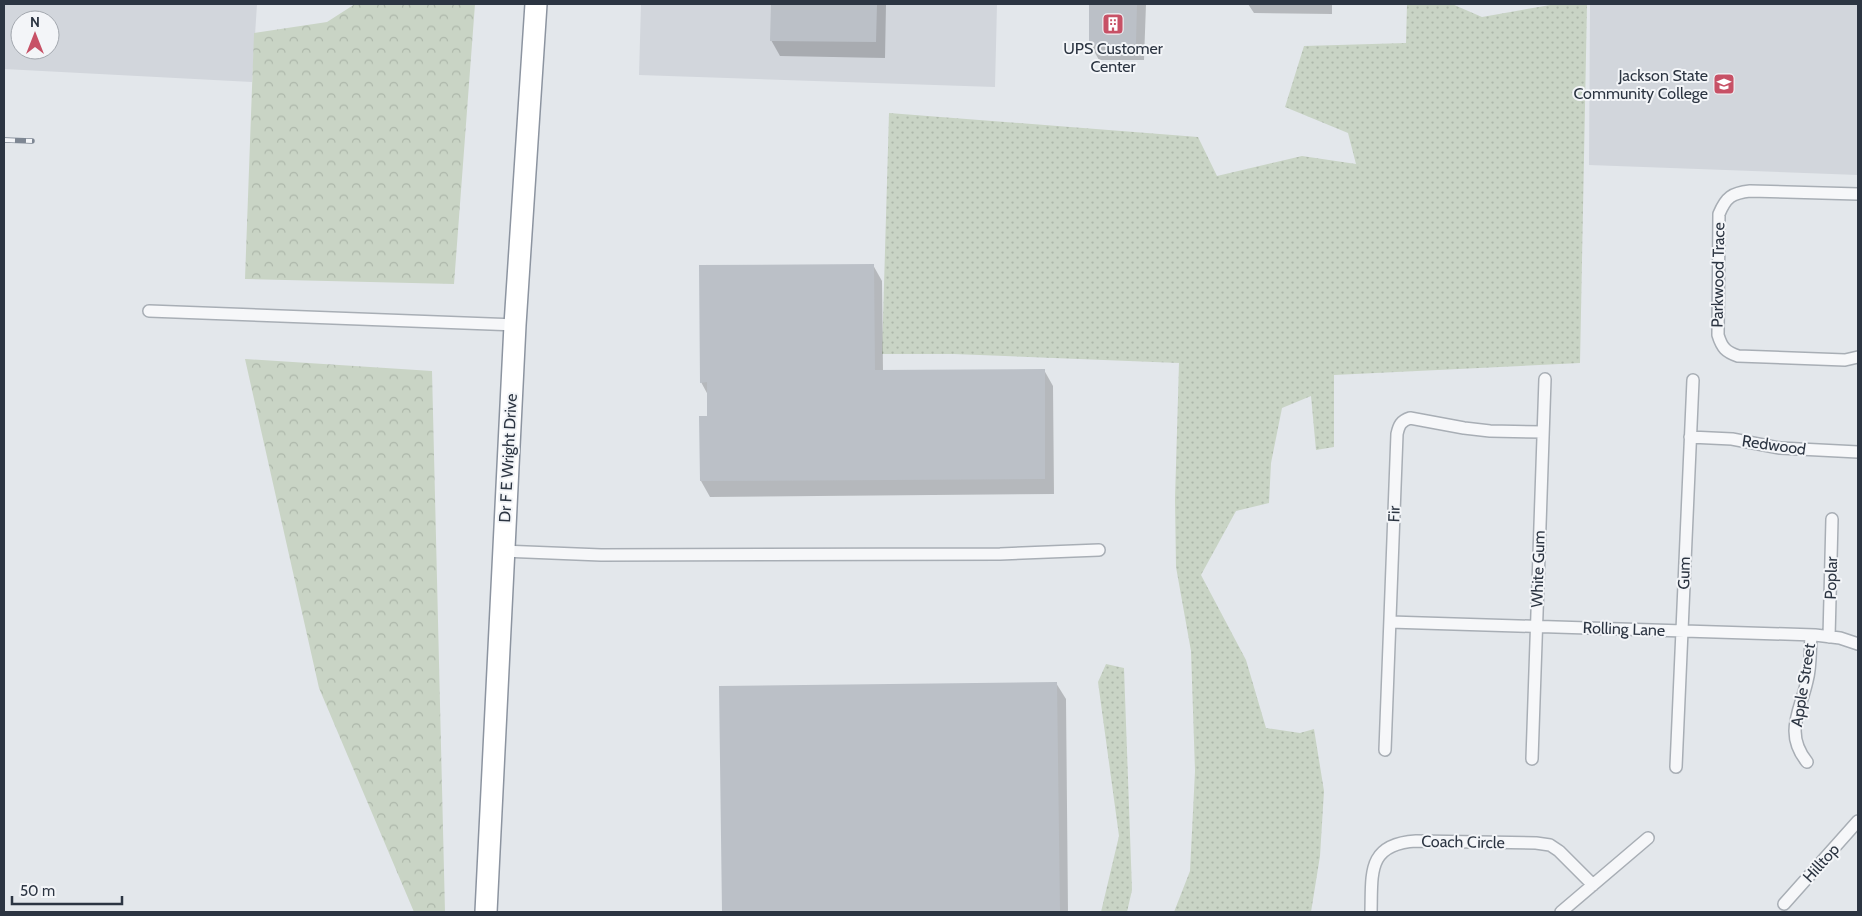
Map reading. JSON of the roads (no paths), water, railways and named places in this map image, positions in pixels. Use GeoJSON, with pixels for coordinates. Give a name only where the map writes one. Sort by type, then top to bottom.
{"type":"FeatureCollection","features":[{"type":"Feature","properties":{"kind":"highway","name":"Dr F E Wright Drive"},"geometry":{"type":"LineString","coordinates":[[486,912],[515,325],[536,4]]}},
{"type":"Feature","properties":{"kind":"street","name":"Parkwood Trace"},"geometry":{"type":"LineString","coordinates":[[1858,194],[1750,191],[1738,192],[1723,203],[1719,214],[1718,335],[1721,346],[1727,353],[1738,356],[1845,360],[1858,357]]}},
{"type":"Feature","properties":{"kind":"street"},"geometry":{"type":"LineString","coordinates":[[149,311],[515,325]]}},
{"type":"Feature","properties":{"kind":"street","name":"White Gum"},"geometry":{"type":"LineString","coordinates":[[1532,759],[1544,379]]}},
{"type":"Feature","properties":{"kind":"street","name":"Gum"},"geometry":{"type":"LineString","coordinates":[[1676,767],[1693,380]]}},
{"type":"Feature","properties":{"kind":"street","name":"Fir"},"geometry":{"type":"LineString","coordinates":[[1385,750],[1397,434],[1399,425],[1404,420],[1410,418],[1490,431],[1543,432]]}},
{"type":"Feature","properties":{"kind":"street","name":"Redwood"},"geometry":{"type":"LineString","coordinates":[[1690,437],[1732,439],[1780,448],[1858,452]]}},
{"type":"Feature","properties":{"kind":"street","name":"Poplar"},"geometry":{"type":"LineString","coordinates":[[1829,637],[1832,519]]}},
{"type":"Feature","properties":{"kind":"street"},"geometry":{"type":"LineString","coordinates":[[503,551],[600,555],[991,554],[1099,550]]}},
{"type":"Feature","properties":{"kind":"street","name":"Rolling Lane"},"geometry":{"type":"LineString","coordinates":[[1390,622],[1811,635],[1840,638],[1858,644]]}},
{"type":"Feature","properties":{"kind":"street","name":"Apple Street"},"geometry":{"type":"LineString","coordinates":[[1807,762],[1799,751],[1795,740],[1795,720],[1807,681],[1811,635]]}},
{"type":"Feature","properties":{"kind":"street","name":"Hilltop"},"geometry":{"type":"LineString","coordinates":[[1784,904],[1858,821]]}},
{"type":"Feature","properties":{"kind":"street"},"geometry":{"type":"LineString","coordinates":[[1562,912],[1648,838]]}},
{"type":"Feature","properties":{"kind":"street","name":"Coach Circle"},"geometry":{"type":"LineString","coordinates":[[1371,912],[1374,865],[1381,854],[1389,847],[1400,842],[1416,840],[1550,845],[1559,851],[1593,886]]}},
{"type":"Feature","properties":{"kind":"railway"},"geometry":{"type":"LineString","coordinates":[[4,140],[32,141]]}},
{"type":"Feature","properties":{"kind":"place","name":"UPS Customer Center"},"geometry":{"type":"Point","coordinates":[1113,24]}},
{"type":"Feature","properties":{"kind":"place","name":"Jackson State Community College"},"geometry":{"type":"Point","coordinates":[1724,84]}}]}
